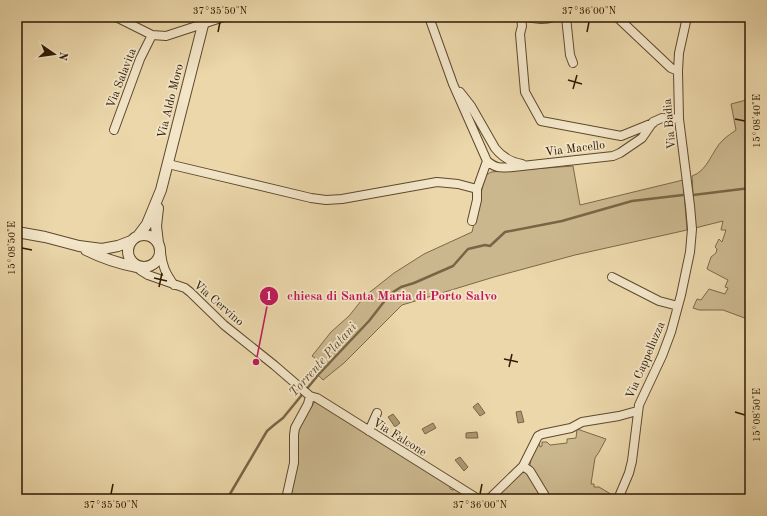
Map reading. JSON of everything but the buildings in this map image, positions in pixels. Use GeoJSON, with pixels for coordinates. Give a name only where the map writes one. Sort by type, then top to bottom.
{"type":"FeatureCollection","features":[{"type":"Feature","properties":{"kind":"street"},"geometry":{"type":"LineString","coordinates":[[116,17],[152,35],[166,36],[204,20],[224,17]]}},
{"type":"Feature","properties":{"kind":"street"},"geometry":{"type":"LineString","coordinates":[[429,17],[453,84],[490,164]]}},
{"type":"Feature","properties":{"kind":"street"},"geometry":{"type":"LineString","coordinates":[[521,17],[522,26],[520,34],[526,92],[541,121],[621,136],[662,118],[679,119]]}},
{"type":"Feature","properties":{"kind":"street"},"geometry":{"type":"LineString","coordinates":[[527,17],[539,19],[553,17]]}},
{"type":"Feature","properties":{"kind":"street"},"geometry":{"type":"LineString","coordinates":[[566,17],[570,55],[573,63]]}},
{"type":"Feature","properties":{"kind":"street"},"geometry":{"type":"LineString","coordinates":[[617,17],[671,68],[678,70]]}},
{"type":"Feature","properties":{"kind":"street","name":"Via Badia"},"geometry":{"type":"LineString","coordinates":[[687,17],[679,53],[679,119],[687,173],[692,229]]}},
{"type":"Feature","properties":{"kind":"street","name":"Via Aldo Moro"},"geometry":{"type":"LineString","coordinates":[[161,190],[204,20]]}},
{"type":"Feature","properties":{"kind":"street","name":"Via Salavita"},"geometry":{"type":"LineString","coordinates":[[114,130],[140,59],[152,35]]}},
{"type":"Feature","properties":{"kind":"street"},"geometry":{"type":"LineString","coordinates":[[453,84],[471,106],[499,153],[506,159],[515,163],[531,165]]}},
{"type":"Feature","properties":{"kind":"street"},"geometry":{"type":"LineString","coordinates":[[471,125],[479,121]]}},
{"type":"Feature","properties":{"kind":"street","name":"Via Macello"},"geometry":{"type":"LineString","coordinates":[[490,164],[498,168],[613,156],[642,138],[653,122]]}},
{"type":"Feature","properties":{"kind":"street"},"geometry":{"type":"LineString","coordinates":[[472,221],[477,200],[476,189],[480,178],[490,164],[498,159],[499,153]]}},
{"type":"Feature","properties":{"kind":"street"},"geometry":{"type":"LineString","coordinates":[[168,164],[326,200],[342,199],[437,182],[458,184],[476,189]]}},
{"type":"Feature","properties":{"kind":"street"},"geometry":{"type":"LineString","coordinates":[[137,266],[131,261],[128,253],[129,245],[149,220],[161,190]]}},
{"type":"Feature","properties":{"kind":"street"},"geometry":{"type":"LineString","coordinates":[[161,190],[157,217],[162,262],[165,273],[175,285]]}},
{"type":"Feature","properties":{"kind":"street","name":"Via Cappelluzza"},"geometry":{"type":"LineString","coordinates":[[618,499],[629,473],[632,461],[637,411],[662,356],[671,332],[690,252],[692,229]]}},
{"type":"Feature","properties":{"kind":"street"},"geometry":{"type":"LineString","coordinates":[[17,232],[79,246],[102,249],[109,249],[135,239],[150,236],[160,247],[159,259],[154,264],[147,267],[129,266],[96,255],[79,246]]}},
{"type":"Feature","properties":{"kind":"street","name":"Via Cervino"},"geometry":{"type":"LineString","coordinates":[[137,266],[144,273],[185,288],[224,325],[310,396]]}},
{"type":"Feature","properties":{"kind":"street"},"geometry":{"type":"LineString","coordinates":[[612,277],[659,301],[678,306]]}},
{"type":"Feature","properties":{"kind":"street"},"geometry":{"type":"LineString","coordinates":[[286,499],[294,463],[294,434],[299,420],[308,404],[310,396]]}},
{"type":"Feature","properties":{"kind":"street","name":"Via Falcone"},"geometry":{"type":"LineString","coordinates":[[310,396],[317,398],[478,499]]}},
{"type":"Feature","properties":{"kind":"street"},"geometry":{"type":"LineString","coordinates":[[489,499],[523,466],[538,436],[571,428],[582,422],[619,416],[637,411]]}},
{"type":"Feature","properties":{"kind":"street"},"geometry":{"type":"LineString","coordinates":[[369,431],[377,413]]}},
{"type":"Feature","properties":{"kind":"street"},"geometry":{"type":"LineString","coordinates":[[523,466],[530,471],[547,499]]}},
{"type":"Feature","properties":{"kind":"shaded area"},"geometry":{"type":"Polygon","coordinates":[[[750,99],[750,320],[723,310],[699,310],[693,308],[697,299],[701,300],[709,289],[725,294],[728,288],[725,287],[728,280],[707,269],[711,257],[716,253],[717,249],[715,247],[719,239],[722,242],[726,230],[721,230],[723,221],[695,228],[692,176],[702,170],[719,144],[736,130],[731,104],[750,99]]]}},
{"type":"Feature","properties":{"kind":"shaded area"},"geometry":{"type":"Polygon","coordinates":[[[573,166],[580,205],[683,180],[687,230],[575,255],[494,277],[402,305],[344,363],[323,380],[312,369],[319,361],[312,356],[331,332],[349,316],[365,296],[394,273],[424,254],[472,232],[485,176],[491,172],[573,166]]]}},
{"type":"Feature","properties":{"kind":"shaded area"},"geometry":{"type":"Polygon","coordinates":[[[316,400],[450,486],[450,489],[455,489],[472,499],[289,499],[296,441],[300,424],[316,400]]]}},
{"type":"Feature","properties":{"kind":"shaded area"},"geometry":{"type":"Polygon","coordinates":[[[478,403],[485,413],[480,416],[473,407],[478,403]]]}},
{"type":"Feature","properties":{"kind":"shaded area"},"geometry":{"type":"Polygon","coordinates":[[[521,411],[524,422],[518,423],[516,412],[521,411]]]}},
{"type":"Feature","properties":{"kind":"shaded area"},"geometry":{"type":"Polygon","coordinates":[[[393,414],[400,423],[395,427],[388,417],[393,414]]]}},
{"type":"Feature","properties":{"kind":"shaded area"},"geometry":{"type":"Polygon","coordinates":[[[433,423],[436,428],[425,434],[422,429],[433,423]]]}},
{"type":"Feature","properties":{"kind":"shaded area"},"geometry":{"type":"Polygon","coordinates":[[[577,429],[606,439],[595,458],[591,484],[594,484],[594,487],[599,487],[614,496],[613,499],[550,499],[530,465],[539,439],[540,447],[542,446],[542,442],[547,442],[550,445],[567,443],[567,439],[576,438],[577,429]]]}},
{"type":"Feature","properties":{"kind":"shaded area"},"geometry":{"type":"Polygon","coordinates":[[[477,432],[478,438],[466,438],[466,433],[477,432]]]}},
{"type":"Feature","properties":{"kind":"shaded area"},"geometry":{"type":"Polygon","coordinates":[[[460,457],[468,467],[464,471],[455,460],[460,457]]]}},
{"type":"Feature","properties":{"kind":"shaded area"},"geometry":{"type":"Polygon","coordinates":[[[524,471],[527,472],[544,499],[493,499],[524,471]]]}},
{"type":"Feature","properties":{"kind":"waterway","name":"Torrente Platani"},"geometry":{"type":"LineString","coordinates":[[693,195],[750,188]]}},
{"type":"Feature","properties":{"kind":"waterway","name":"Torrente Platani"},"geometry":{"type":"LineString","coordinates":[[227,499],[267,431],[283,418],[319,374],[369,321],[390,294],[401,287],[453,266],[468,249],[485,245],[490,246],[505,232],[562,221],[632,201],[683,195]]}},
{"type":"Feature","properties":{"kind":"place","name":"chiesa di Santa Maria di Porto Salvo"},"geometry":{"type":"Point","coordinates":[256,362]}}]}
